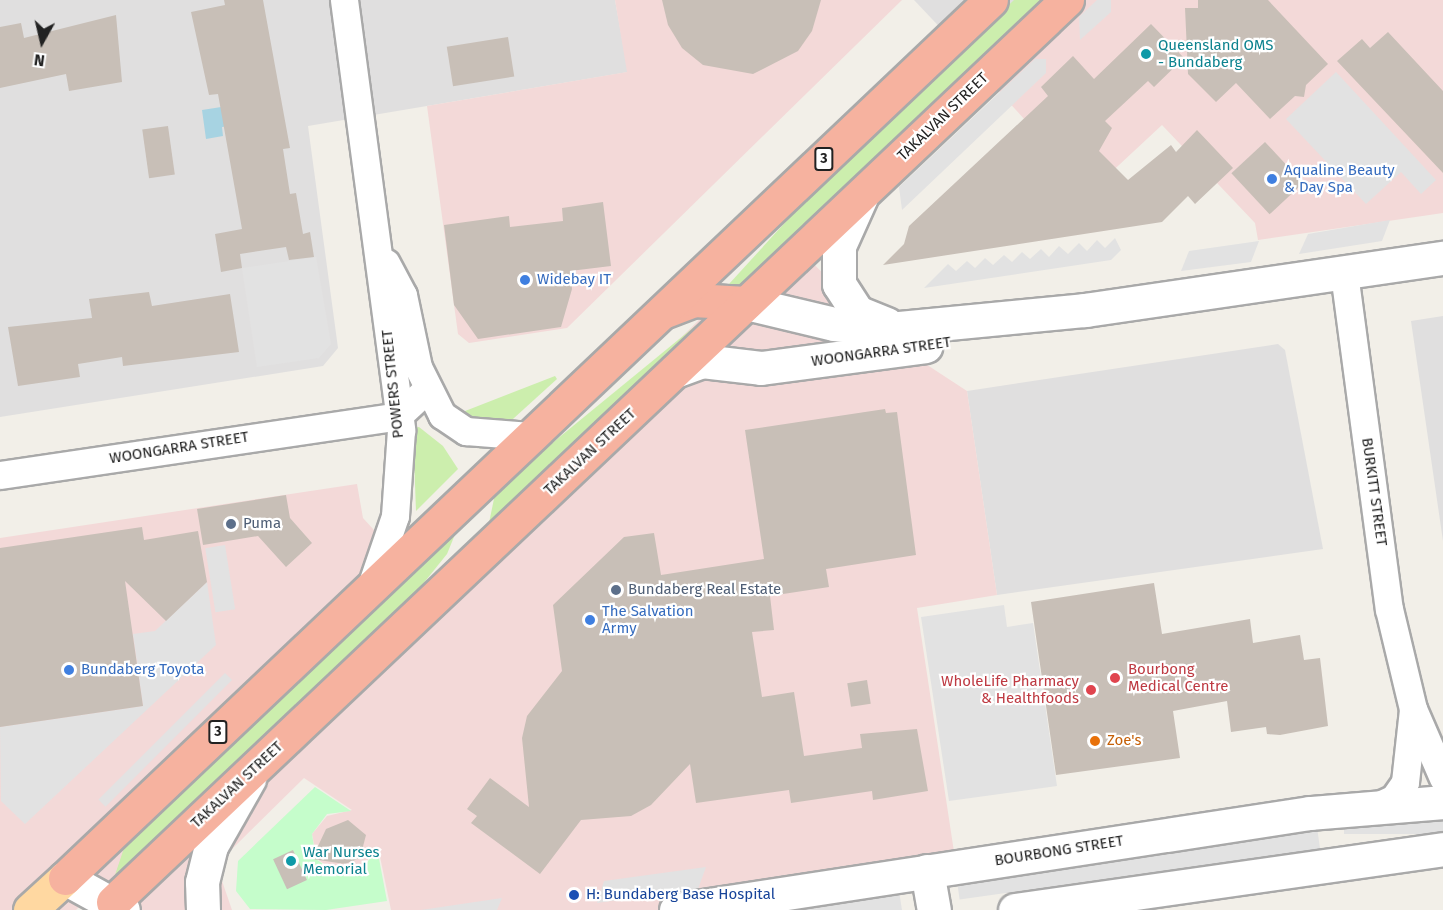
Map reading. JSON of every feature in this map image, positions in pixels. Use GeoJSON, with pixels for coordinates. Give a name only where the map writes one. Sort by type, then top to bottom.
{"type":"FeatureCollection","features":[{"type":"Feature","properties":{"kind":"highway","name":"3"},"geometry":{"type":"LineString","coordinates":[[62,880],[991,0]]}},
{"type":"Feature","properties":{"kind":"highway","name":"TAKALVAN STREET"},"geometry":{"type":"LineString","coordinates":[[106,908],[1067,0]]}},
{"type":"Feature","properties":{"kind":"highway"},"geometry":{"type":"LineString","coordinates":[[656,317],[693,300],[746,303]]}},
{"type":"Feature","properties":{"kind":"main road","name":"3"},"geometry":{"type":"LineString","coordinates":[[30,910],[62,880]]}},
{"type":"Feature","properties":{"kind":"street","name":"POWERS STREET"},"geometry":{"type":"LineString","coordinates":[[344,0],[398,416],[395,516],[370,586]]}},
{"type":"Feature","properties":{"kind":"street","name":"WOONGARRA STREET"},"geometry":{"type":"LineString","coordinates":[[861,195],[839,246],[839,284],[857,312],[881,324],[908,327]]}},
{"type":"Feature","properties":{"kind":"street","name":"POWERS STREET"},"geometry":{"type":"LineString","coordinates":[[378,248],[403,295],[427,389],[442,415],[466,431],[530,436]]}},
{"type":"Feature","properties":{"kind":"street","name":"WOONGARRA STREET"},"geometry":{"type":"LineString","coordinates":[[746,303],[834,324],[908,327],[1085,310],[1443,258]]}},
{"type":"Feature","properties":{"kind":"street","name":"BURKITT STREET"},"geometry":{"type":"LineString","coordinates":[[1344,273],[1389,609],[1413,709],[1443,778]]}},
{"type":"Feature","properties":{"kind":"street","name":"WOONGARRA STREET"},"geometry":{"type":"LineString","coordinates":[[675,371],[702,362],[761,368],[960,341],[1085,310]]}},
{"type":"Feature","properties":{"kind":"street"},"geometry":{"type":"LineString","coordinates":[[357,422],[382,386],[391,352]]}},
{"type":"Feature","properties":{"kind":"street"},"geometry":{"type":"LineString","coordinates":[[398,416],[427,389]]}},
{"type":"Feature","properties":{"kind":"street","name":"WOONGARRA STREET"},"geometry":{"type":"LineString","coordinates":[[0,475],[398,416]]}},
{"type":"Feature","properties":{"kind":"street","name":"BURKITT STREET"},"geometry":{"type":"LineString","coordinates":[[1364,808],[1394,798],[1405,782],[1413,709]]}},
{"type":"Feature","properties":{"kind":"street"},"geometry":{"type":"LineString","coordinates":[[203,910],[202,882],[211,846],[256,767]]}},
{"type":"Feature","properties":{"kind":"street","name":"BOURBONG STREET"},"geometry":{"type":"LineString","coordinates":[[676,910],[1364,808],[1443,802]]}},
{"type":"Feature","properties":{"kind":"street"},"geometry":{"type":"LineString","coordinates":[[1358,859],[1341,854],[1332,840],[1338,816],[1364,808]]}},
{"type":"Feature","properties":{"kind":"street"},"geometry":{"type":"LineString","coordinates":[[1015,910],[1358,859],[1443,849]]}},
{"type":"Feature","properties":{"kind":"street"},"geometry":{"type":"LineString","coordinates":[[927,871],[934,910]]}},
{"type":"Feature","properties":{"kind":"street"},"geometry":{"type":"LineString","coordinates":[[62,880],[106,908]]}},
{"type":"Feature","properties":{"kind":"shaded area"},"geometry":{"type":"Polygon","coordinates":[[[0,0],[615,0],[628,72],[308,126],[338,348],[323,366],[0,417],[0,0]]]}},
{"type":"Feature","properties":{"kind":"shaded area"},"geometry":{"type":"Polygon","coordinates":[[[615,0],[902,0],[567,328],[469,343],[458,334],[427,106],[627,72],[615,0]]]}},
{"type":"Feature","properties":{"kind":"shaded area"},"geometry":{"type":"Polygon","coordinates":[[[914,0],[1028,0],[968,57],[914,0]]]}},
{"type":"Feature","properties":{"kind":"shaded area"},"geometry":{"type":"Polygon","coordinates":[[[1028,0],[1443,0],[1443,213],[1258,240],[1255,223],[1162,125],[1090,192],[968,57],[1028,0]]]}},
{"type":"Feature","properties":{"kind":"shaded area"},"geometry":{"type":"Polygon","coordinates":[[[1097,0],[1111,0],[1111,12],[1080,40],[1079,17],[1097,0]]]}},
{"type":"Feature","properties":{"kind":"shaded area"},"geometry":{"type":"Polygon","coordinates":[[[1035,59],[1046,59],[1046,73],[902,210],[899,187],[1035,59]]]}},
{"type":"Feature","properties":{"kind":"shaded area"},"geometry":{"type":"Polygon","coordinates":[[[1336,72],[1436,180],[1421,194],[1401,172],[1366,204],[1286,119],[1336,72]]]}},
{"type":"Feature","properties":{"kind":"shaded area"},"geometry":{"type":"Polygon","coordinates":[[[1390,220],[1382,241],[1299,254],[1308,234],[1390,220]]]}},
{"type":"Feature","properties":{"kind":"shaded area"},"geometry":{"type":"Polygon","coordinates":[[[785,235],[889,340],[967,391],[997,595],[917,608],[956,865],[661,910],[391,910],[378,847],[361,868],[337,873],[317,859],[312,834],[327,816],[352,810],[304,778],[230,851],[221,878],[232,910],[130,910],[103,883],[76,910],[0,910],[0,538],[357,484],[363,518],[416,576],[125,862],[484,532],[785,235]]]}},
{"type":"Feature","properties":{"kind":"shaded area"},"geometry":{"type":"Polygon","coordinates":[[[1115,238],[1121,250],[1111,260],[924,288],[948,264],[956,271],[967,261],[975,268],[985,258],[993,265],[1004,255],[1012,262],[1022,252],[1030,259],[1041,249],[1049,257],[1059,246],[1068,254],[1079,243],[1087,251],[1097,240],[1105,248],[1115,238]]]}},
{"type":"Feature","properties":{"kind":"shaded area"},"geometry":{"type":"Polygon","coordinates":[[[1259,241],[1251,262],[1181,271],[1189,251],[1259,241]]]}},
{"type":"Feature","properties":{"kind":"shaded area"},"geometry":{"type":"Polygon","coordinates":[[[316,257],[331,344],[319,358],[257,367],[242,268],[316,257]]]}},
{"type":"Feature","properties":{"kind":"shaded area"},"geometry":{"type":"Polygon","coordinates":[[[1443,316],[1443,541],[1411,321],[1443,316]]]}},
{"type":"Feature","properties":{"kind":"shaded area"},"geometry":{"type":"Polygon","coordinates":[[[1278,344],[1285,350],[1323,549],[997,595],[967,391],[1278,344]]]}},
{"type":"Feature","properties":{"kind":"shaded area"},"geometry":{"type":"Polygon","coordinates":[[[225,545],[235,609],[215,612],[205,548],[225,545]]]}},
{"type":"Feature","properties":{"kind":"shaded area"},"geometry":{"type":"Polygon","coordinates":[[[207,582],[216,645],[25,824],[1,801],[0,727],[143,706],[133,634],[155,631],[207,582]]]}},
{"type":"Feature","properties":{"kind":"shaded area"},"geometry":{"type":"Polygon","coordinates":[[[1004,605],[1007,627],[1033,623],[1057,786],[949,801],[921,617],[1004,605]]]}},
{"type":"Feature","properties":{"kind":"shaded area"},"geometry":{"type":"Polygon","coordinates":[[[225,673],[232,680],[105,807],[98,800],[225,673]]]}},
{"type":"Feature","properties":{"kind":"shaded area"},"geometry":{"type":"Polygon","coordinates":[[[1344,814],[1443,814],[1443,834],[1344,834],[1344,814]]]}},
{"type":"Feature","properties":{"kind":"shaded area"},"geometry":{"type":"Polygon","coordinates":[[[1317,827],[1320,849],[960,899],[957,878],[1317,827]]]}},
{"type":"Feature","properties":{"kind":"shaded area"},"geometry":{"type":"Polygon","coordinates":[[[706,867],[698,889],[597,903],[604,881],[706,867]]]}},
{"type":"Feature","properties":{"kind":"shaded area"},"geometry":{"type":"Polygon","coordinates":[[[899,891],[902,910],[770,910],[899,891]]]}},
{"type":"Feature","properties":{"kind":"shaded area"},"geometry":{"type":"Polygon","coordinates":[[[502,898],[497,910],[421,910],[502,898]]]}},
{"type":"Feature","properties":{"kind":"green space"},"geometry":{"type":"Polygon","coordinates":[[[1014,0],[1044,0],[741,286],[729,284],[824,180],[1014,0]]]}},
{"type":"Feature","properties":{"kind":"green space"},"geometry":{"type":"Polygon","coordinates":[[[700,322],[701,324],[489,523],[496,489],[700,322]]]}},
{"type":"Feature","properties":{"kind":"green space"},"geometry":{"type":"Polygon","coordinates":[[[555,376],[557,379],[480,449],[460,413],[555,376]]]}},
{"type":"Feature","properties":{"kind":"green space"},"geometry":{"type":"Polygon","coordinates":[[[419,427],[443,446],[458,469],[416,511],[413,428],[419,427]]]}},
{"type":"Feature","properties":{"kind":"green space"},"geometry":{"type":"Polygon","coordinates":[[[458,527],[447,554],[414,595],[114,878],[126,842],[458,527]]]}},
{"type":"Feature","properties":{"kind":"green space"},"geometry":{"type":"Polygon","coordinates":[[[315,787],[351,811],[327,814],[312,834],[316,859],[337,874],[362,870],[377,848],[387,901],[326,910],[250,909],[236,891],[238,861],[315,787]]]}},
{"type":"Feature","properties":{"kind":"water"},"geometry":{"type":"Polygon","coordinates":[[[234,105],[237,125],[222,127],[223,136],[206,139],[202,110],[234,105]]]}},
{"type":"Feature","properties":{"kind":"building"},"geometry":{"type":"Polygon","coordinates":[[[224,0],[263,0],[290,148],[283,149],[290,194],[296,193],[303,234],[310,232],[314,257],[289,260],[286,247],[240,254],[242,268],[221,272],[215,234],[242,229],[218,94],[209,95],[191,12],[225,5],[224,0]]]}},
{"type":"Feature","properties":{"kind":"building"},"geometry":{"type":"Polygon","coordinates":[[[662,0],[821,0],[812,31],[798,51],[753,74],[703,65],[682,48],[668,25],[662,0]]]}},
{"type":"Feature","properties":{"kind":"building"},"geometry":{"type":"Polygon","coordinates":[[[1198,0],[1268,0],[1328,64],[1306,85],[1304,97],[1295,96],[1270,119],[1236,83],[1216,102],[1188,74],[1185,8],[1198,8],[1198,0]]]}},
{"type":"Feature","properties":{"kind":"building"},"geometry":{"type":"Polygon","coordinates":[[[116,15],[122,82],[69,91],[66,74],[0,88],[0,27],[21,23],[24,38],[116,15]]]}},
{"type":"Feature","properties":{"kind":"building"},"geometry":{"type":"Polygon","coordinates":[[[1151,24],[1184,58],[1154,87],[1148,81],[1105,121],[1112,128],[1099,151],[1128,180],[1171,145],[1176,152],[1197,130],[1233,168],[1195,204],[1188,196],[1162,222],[883,265],[904,244],[909,226],[1048,96],[1041,87],[1073,56],[1094,79],[1151,24]]]}},
{"type":"Feature","properties":{"kind":"building"},"geometry":{"type":"Polygon","coordinates":[[[1388,32],[1443,91],[1443,173],[1337,61],[1362,39],[1370,48],[1388,32]]]}},
{"type":"Feature","properties":{"kind":"building"},"geometry":{"type":"Polygon","coordinates":[[[508,37],[514,77],[453,86],[447,47],[508,37]]]}},
{"type":"Feature","properties":{"kind":"building"},"geometry":{"type":"Polygon","coordinates":[[[168,126],[175,175],[149,178],[142,130],[168,126]]]}},
{"type":"Feature","properties":{"kind":"building","name":"Aqualine Beauty & Day Spa"},"geometry":{"type":"Polygon","coordinates":[[[1265,142],[1303,183],[1270,214],[1231,173],[1265,142]]]}},
{"type":"Feature","properties":{"kind":"building"},"geometry":{"type":"Polygon","coordinates":[[[603,202],[611,266],[570,271],[572,289],[561,327],[478,339],[454,305],[444,225],[509,216],[510,227],[563,221],[562,208],[603,202]]]}},
{"type":"Feature","properties":{"kind":"building"},"geometry":{"type":"Polygon","coordinates":[[[149,292],[152,306],[230,294],[239,352],[123,366],[122,357],[78,364],[80,377],[18,386],[8,327],[92,318],[89,299],[149,292]]]}},
{"type":"Feature","properties":{"kind":"building"},"geometry":{"type":"Polygon","coordinates":[[[885,409],[886,413],[897,412],[916,555],[826,569],[829,587],[770,596],[774,630],[752,632],[762,697],[794,692],[804,756],[862,748],[860,734],[917,729],[928,791],[873,800],[872,791],[791,803],[789,790],[696,803],[690,764],[651,805],[631,816],[581,820],[540,874],[471,823],[477,816],[467,809],[490,778],[529,807],[522,738],[527,716],[562,671],[553,605],[624,537],[654,533],[661,575],[764,559],[745,430],[885,409]]]}},
{"type":"Feature","properties":{"kind":"building","name":"Puma"},"geometry":{"type":"Polygon","coordinates":[[[286,495],[290,518],[312,543],[286,567],[258,536],[203,545],[197,509],[286,495]]]}},
{"type":"Feature","properties":{"kind":"building"},"geometry":{"type":"Polygon","coordinates":[[[142,527],[144,540],[198,531],[207,582],[166,621],[125,581],[143,706],[0,727],[0,548],[142,527]]]}},
{"type":"Feature","properties":{"kind":"building"},"geometry":{"type":"Polygon","coordinates":[[[1154,583],[1162,634],[1250,619],[1253,643],[1300,635],[1304,660],[1320,658],[1328,726],[1280,735],[1267,734],[1266,727],[1231,732],[1227,701],[1173,711],[1180,758],[1056,775],[1031,602],[1154,583]]]}},
{"type":"Feature","properties":{"kind":"building"},"geometry":{"type":"Polygon","coordinates":[[[867,680],[871,704],[851,707],[847,683],[867,680]]]}},
{"type":"Feature","properties":{"kind":"building"},"geometry":{"type":"Polygon","coordinates":[[[348,820],[366,835],[360,858],[345,864],[312,859],[326,829],[348,820]]]}},
{"type":"Feature","properties":{"kind":"building"},"geometry":{"type":"Polygon","coordinates":[[[293,850],[307,880],[287,889],[273,859],[293,850]]]}},
{"type":"Feature","properties":{"kind":"place","name":"Queensland OMS - Bundaberg"},"geometry":{"type":"Point","coordinates":[1146,54]}},
{"type":"Feature","properties":{"kind":"place","name":"Aqualine Beauty & Day Spa"},"geometry":{"type":"Point","coordinates":[1272,179]}},
{"type":"Feature","properties":{"kind":"place","name":"Widebay IT"},"geometry":{"type":"Point","coordinates":[525,280]}},
{"type":"Feature","properties":{"kind":"place","name":"Puma"},"geometry":{"type":"Point","coordinates":[231,524]}},
{"type":"Feature","properties":{"kind":"place","name":"Bundaberg Real Estate"},"geometry":{"type":"Point","coordinates":[616,590]}},
{"type":"Feature","properties":{"kind":"place","name":"The Salvation Army"},"geometry":{"type":"Point","coordinates":[590,620]}},
{"type":"Feature","properties":{"kind":"place","name":"Bundaberg Toyota"},"geometry":{"type":"Point","coordinates":[69,670]}},
{"type":"Feature","properties":{"kind":"place","name":"Bourbong Medical Centre"},"geometry":{"type":"Point","coordinates":[1115,678]}},
{"type":"Feature","properties":{"kind":"place","name":"WholeLife Pharmacy & Healthfoods"},"geometry":{"type":"Point","coordinates":[1091,690]}},
{"type":"Feature","properties":{"kind":"place","name":"Zoe's"},"geometry":{"type":"Point","coordinates":[1095,741]}},
{"type":"Feature","properties":{"kind":"place","name":"War Nurses Memorial"},"geometry":{"type":"Point","coordinates":[291,861]}},
{"type":"Feature","properties":{"kind":"place","name":"H: Bundaberg Base Hospital"},"geometry":{"type":"Point","coordinates":[574,895]}}]}
